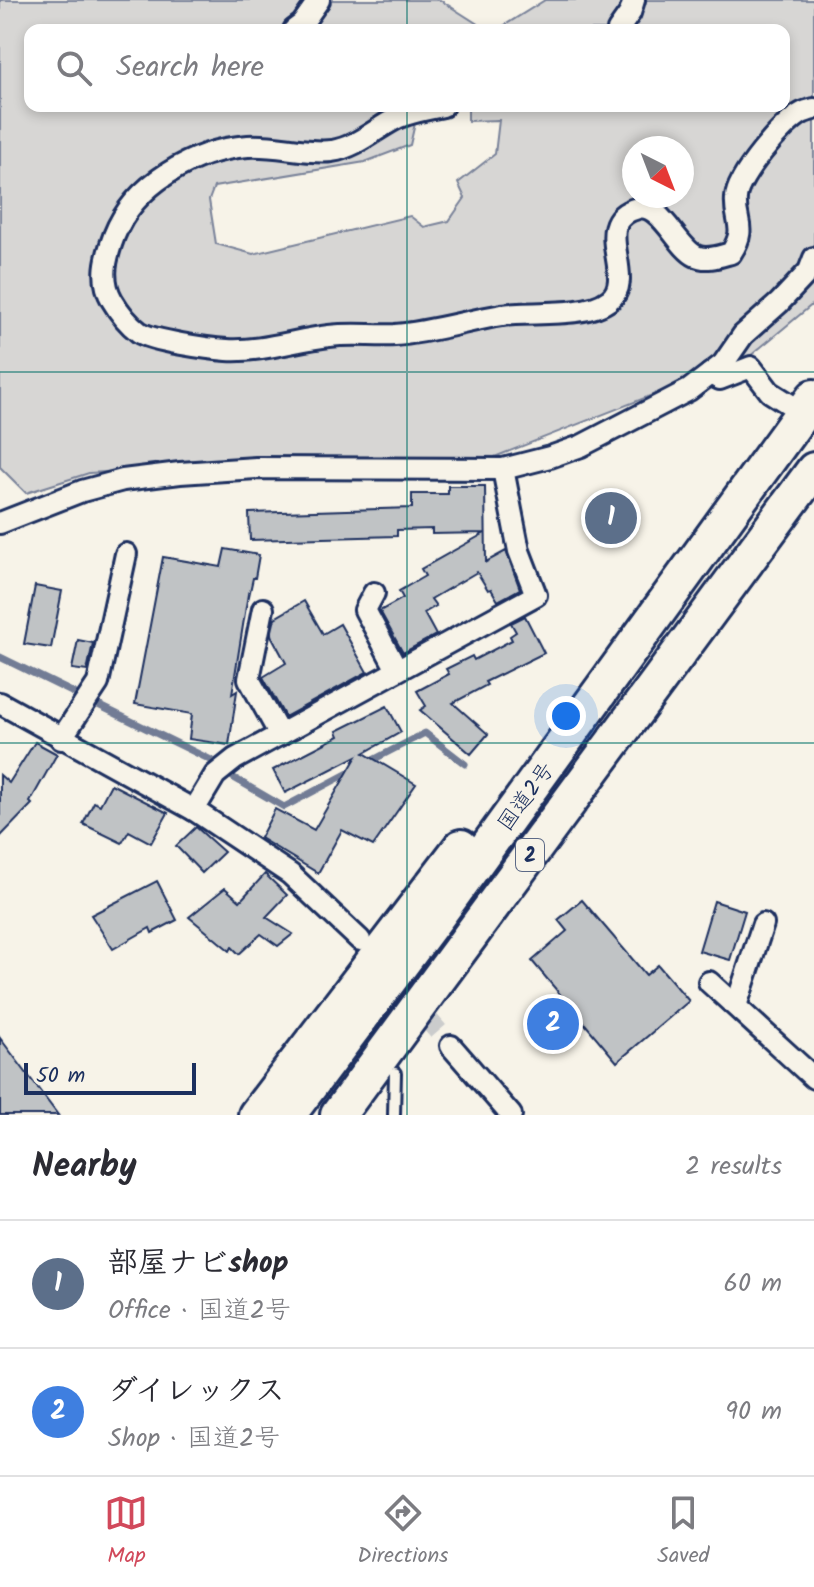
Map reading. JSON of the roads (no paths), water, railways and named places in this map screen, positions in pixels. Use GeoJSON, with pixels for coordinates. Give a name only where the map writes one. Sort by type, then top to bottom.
{"type":"FeatureCollection","features":[{"type":"Feature","properties":{"kind":"highway","name":"国道2号"},"geometry":{"type":"LineString","coordinates":[[288,1115],[526,795],[808,404]]}},
{"type":"Feature","properties":{"kind":"highway","name":"国道2号"},"geometry":{"type":"LineString","coordinates":[[338,1115],[814,470]]}},
{"type":"Feature","properties":{"kind":"highway"},"geometry":{"type":"LineString","coordinates":[[364,1115],[525,895],[611,768],[721,594]]}},
{"type":"Feature","properties":{"kind":"highway"},"geometry":{"type":"LineString","coordinates":[[256,1115],[477,827],[526,795]]}},
{"type":"Feature","properties":{"kind":"street"},"geometry":{"type":"LineString","coordinates":[[302,24],[319,0]]}},
{"type":"Feature","properties":{"kind":"street"},"geometry":{"type":"LineString","coordinates":[[622,24],[634,0]]}},
{"type":"Feature","properties":{"kind":"street"},"geometry":{"type":"LineString","coordinates":[[419,112],[399,117],[349,147],[331,151],[248,146],[210,153],[153,183],[131,205],[115,234],[104,268],[107,291],[122,317],[142,334],[228,350],[331,335],[394,335],[443,329],[502,315],[584,309],[606,303],[617,294],[620,281],[613,240],[617,223],[626,213],[641,207],[653,210],[698,257],[714,258],[731,253],[740,240],[736,198],[743,176],[780,132],[801,113],[814,109]]}},
{"type":"Feature","properties":{"kind":"street"},"geometry":{"type":"LineString","coordinates":[[0,523],[82,491],[123,480],[256,468],[503,469],[581,446],[689,390],[723,364],[743,335],[809,271],[814,258]]}},
{"type":"Feature","properties":{"kind":"street"},"geometry":{"type":"LineString","coordinates":[[710,374],[720,379],[751,367],[770,392],[808,404]]}},
{"type":"Feature","properties":{"kind":"street"},"geometry":{"type":"LineString","coordinates":[[194,810],[223,768],[536,595],[519,551],[503,469]]}},
{"type":"Feature","properties":{"kind":"street"},"geometry":{"type":"LineString","coordinates":[[61,739],[98,683],[126,554]]}},
{"type":"Feature","properties":{"kind":"street"},"geometry":{"type":"LineString","coordinates":[[374,593],[365,610],[397,670]]}},
{"type":"Feature","properties":{"kind":"street"},"geometry":{"type":"LineString","coordinates":[[263,609],[249,679],[280,735]]}},
{"type":"Feature","properties":{"kind":"street"},"geometry":{"type":"LineString","coordinates":[[0,703],[194,810],[290,874],[360,940]]}},
{"type":"Feature","properties":{"kind":"street"},"geometry":{"type":"LineString","coordinates":[[736,1006],[763,924]]}},
{"type":"Feature","properties":{"kind":"street"},"geometry":{"type":"LineString","coordinates":[[709,982],[814,1078]]}},
{"type":"Feature","properties":{"kind":"street"},"geometry":{"type":"LineString","coordinates":[[451,1046],[511,1115]]}},
{"type":"Feature","properties":{"kind":"lane"},"geometry":{"type":"LineString","coordinates":[[394,1115],[395,1073]]}},
{"type":"Feature","properties":{"kind":"waterway"},"geometry":{"type":"LineString","coordinates":[[0,657],[213,761],[234,778],[284,807],[354,770]]}},
{"type":"Feature","properties":{"kind":"waterway"},"geometry":{"type":"LineString","coordinates":[[369,762],[425,733],[465,764]]}},
{"type":"Feature","properties":{"kind":"tunnel"},"geometry":{"type":"LineString","coordinates":[[386,971],[451,1046]]}},
{"type":"Feature","properties":{"kind":"place","name":"部屋ナビshop"},"geometry":{"type":"Point","coordinates":[611,518]}},
{"type":"Feature","properties":{"kind":"place","name":"ダイレックス"},"geometry":{"type":"Point","coordinates":[553,1024]}}]}
